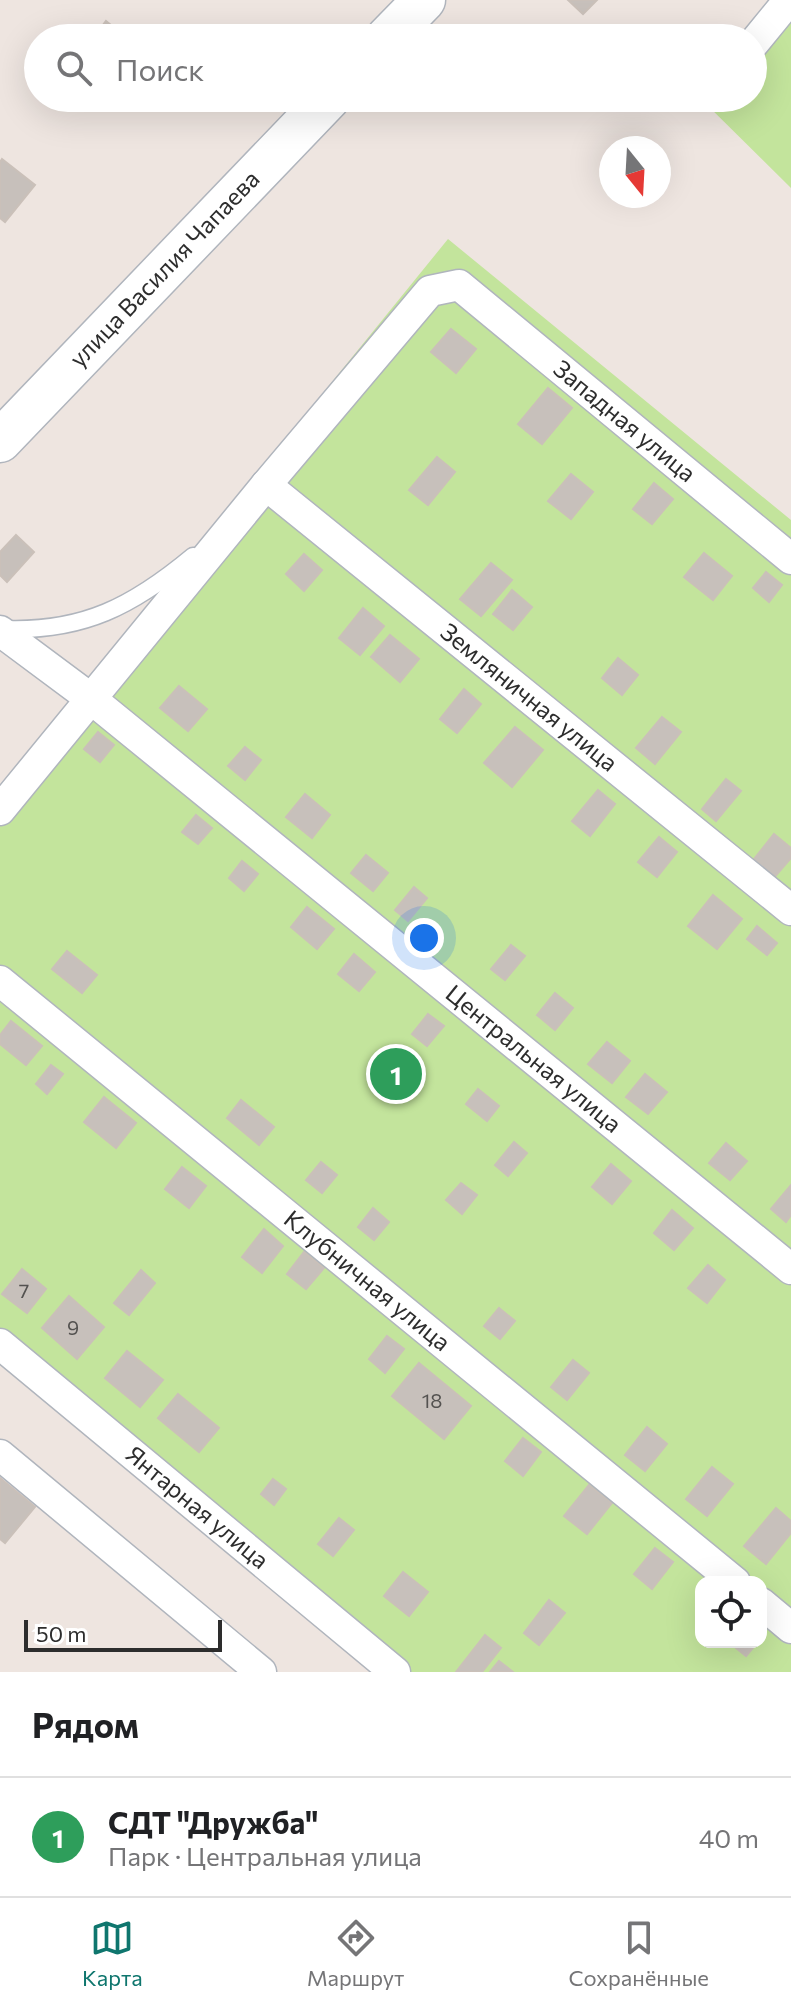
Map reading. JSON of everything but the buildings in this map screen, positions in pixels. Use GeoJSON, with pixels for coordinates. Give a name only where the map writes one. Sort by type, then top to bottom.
{"type":"FeatureCollection","features":[{"type":"Feature","properties":{"kind":"street"},"geometry":{"type":"LineString","coordinates":[[401,24],[424,0]]}},
{"type":"Feature","properties":{"kind":"street"},"geometry":{"type":"LineString","coordinates":[[767,27],[789,0]]}},
{"type":"Feature","properties":{"kind":"street","name":"улица Василия Чапаева"},"geometry":{"type":"LineString","coordinates":[[0,441],[316,112]]}},
{"type":"Feature","properties":{"kind":"street","name":"Западная улица"},"geometry":{"type":"LineString","coordinates":[[266,485],[430,291],[459,285],[791,559]]}},
{"type":"Feature","properties":{"kind":"street"},"geometry":{"type":"LineString","coordinates":[[0,810],[266,485]]}},
{"type":"Feature","properties":{"kind":"street","name":"Земляничная улица"},"geometry":{"type":"LineString","coordinates":[[266,485],[791,910]]}},
{"type":"Feature","properties":{"kind":"street","name":"Центральная улица"},"geometry":{"type":"LineString","coordinates":[[0,630],[90,698],[791,1269]]}},
{"type":"Feature","properties":{"kind":"street","name":"Клубничная улица"},"geometry":{"type":"LineString","coordinates":[[0,981],[728,1576]]}},
{"type":"Feature","properties":{"kind":"street","name":"Янтарная улица"},"geometry":{"type":"LineString","coordinates":[[0,1344],[395,1672]]}},
{"type":"Feature","properties":{"kind":"street"},"geometry":{"type":"LineString","coordinates":[[0,1455],[261,1672]]}},
{"type":"Feature","properties":{"kind":"street"},"geometry":{"type":"LineString","coordinates":[[767,1608],[791,1628]]}},
{"type":"Feature","properties":{"kind":"lane"},"geometry":{"type":"LineString","coordinates":[[0,630],[73,625],[126,605],[175,572],[206,546],[266,485]]}},
{"type":"Feature","properties":{"kind":"green space"},"geometry":{"type":"Polygon","coordinates":[[[791,0],[791,188],[714,112],[767,112],[767,24],[791,0]]]}},
{"type":"Feature","properties":{"kind":"green space"},"geometry":{"type":"Polygon","coordinates":[[[448,239],[791,520],[791,1672],[377,1672],[0,1356],[0,791],[448,239]]]}},
{"type":"Feature","properties":{"kind":"place","name":"СДТ \"Дружба\""},"geometry":{"type":"Point","coordinates":[396,1074]}}]}
